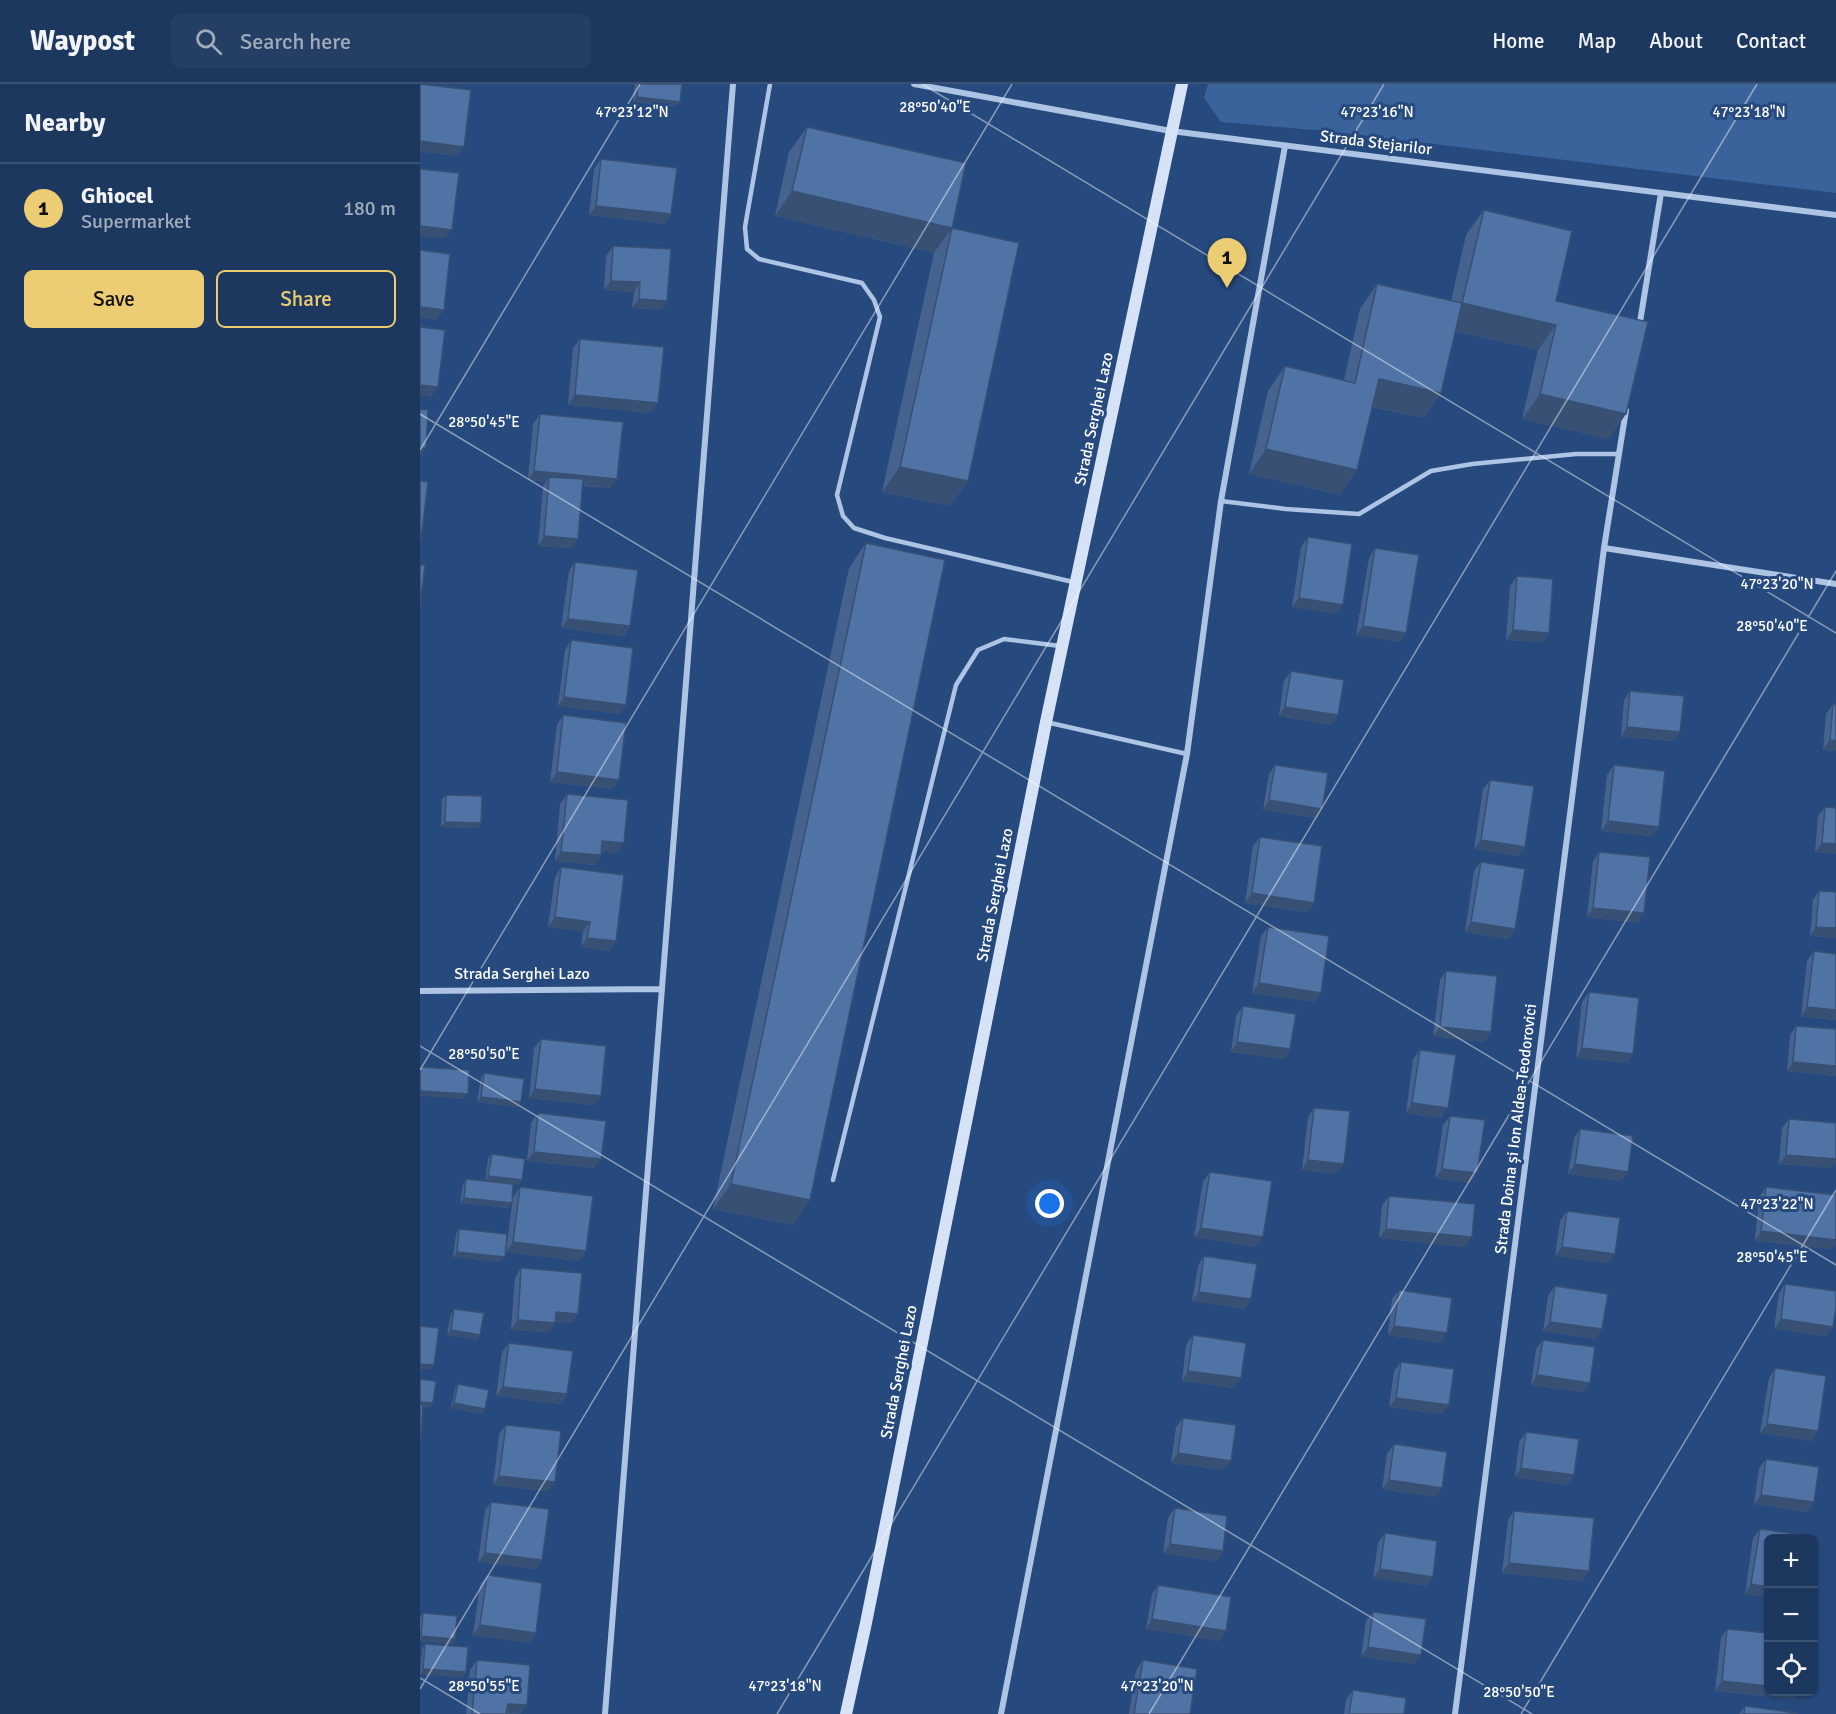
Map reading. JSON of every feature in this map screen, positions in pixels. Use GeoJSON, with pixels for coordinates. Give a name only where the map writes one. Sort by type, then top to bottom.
{"type":"FeatureCollection","features":[{"type":"Feature","properties":{"kind":"street"},"geometry":{"type":"LineString","coordinates":[[605,1714],[733,84]]}},
{"type":"Feature","properties":{"kind":"street","name":"Strada Stejarilor"},"geometry":{"type":"LineString","coordinates":[[914,84],[1171,131],[1836,215]]}},
{"type":"Feature","properties":{"kind":"street","name":"Strada Serghei Lazo"},"geometry":{"type":"LineString","coordinates":[[846,1714],[1046,722],[1182,84]]}},
{"type":"Feature","properties":{"kind":"street"},"geometry":{"type":"LineString","coordinates":[[1001,1714],[1187,754],[1221,501],[1285,146]]}},
{"type":"Feature","properties":{"kind":"street"},"geometry":{"type":"LineString","coordinates":[[1637,341],[1662,193]]}},
{"type":"Feature","properties":{"kind":"street","name":"Strada Doina și Ion Aldea-Teodorovici"},"geometry":{"type":"LineString","coordinates":[[1455,1714],[1604,548],[1628,398]]}},
{"type":"Feature","properties":{"kind":"street"},"geometry":{"type":"LineString","coordinates":[[1604,548],[1836,584]]}},
{"type":"Feature","properties":{"kind":"street","name":"Strada Serghei Lazo"},"geometry":{"type":"LineString","coordinates":[[420,991],[661,989]]}},
{"type":"Feature","properties":{"kind":"lane"},"geometry":{"type":"LineString","coordinates":[[770,84],[745,227],[747,249],[759,258],[862,284],[874,300],[880,317],[837,495],[843,516],[854,528],[885,538],[1076,582]]}},
{"type":"Feature","properties":{"kind":"lane"},"geometry":{"type":"LineString","coordinates":[[1221,501],[1286,509],[1359,514],[1431,471],[1472,464],[1576,454],[1619,454]]}},
{"type":"Feature","properties":{"kind":"lane"},"geometry":{"type":"LineString","coordinates":[[833,1180],[956,685],[978,650],[1004,639],[1063,647]]}},
{"type":"Feature","properties":{"kind":"lane"},"geometry":{"type":"LineString","coordinates":[[1046,722],[1187,754]]}},
{"type":"Feature","properties":{"kind":"shaded area"},"geometry":{"type":"Polygon","coordinates":[[[1208,84],[1836,84],[1836,193],[1327,131],[1221,122],[1204,98],[1208,84]]]}},
{"type":"Feature","properties":{"kind":"building"},"geometry":{"type":"Polygon","coordinates":[[[420,84],[471,90],[464,147],[420,141],[420,84]]]}},
{"type":"Feature","properties":{"kind":"building"},"geometry":{"type":"Polygon","coordinates":[[[638,84],[682,84],[680,102],[637,97],[638,84]]]}},
{"type":"Feature","properties":{"kind":"building"},"geometry":{"type":"Polygon","coordinates":[[[807,127],[966,163],[952,228],[792,191],[807,127]]]}},
{"type":"Feature","properties":{"kind":"building"},"geometry":{"type":"Polygon","coordinates":[[[601,159],[677,168],[671,214],[596,206],[601,159]]]}},
{"type":"Feature","properties":{"kind":"building"},"geometry":{"type":"Polygon","coordinates":[[[420,169],[459,173],[452,230],[420,226],[420,169]]]}},
{"type":"Feature","properties":{"kind":"building"},"geometry":{"type":"Polygon","coordinates":[[[1484,210],[1572,231],[1556,301],[1648,322],[1626,414],[1540,394],[1556,325],[1462,303],[1484,210]]]}},
{"type":"Feature","properties":{"kind":"building"},"geometry":{"type":"Polygon","coordinates":[[[952,228],[1019,243],[968,481],[900,467],[952,228]]]}},
{"type":"Feature","properties":{"kind":"building"},"geometry":{"type":"Polygon","coordinates":[[[613,246],[671,249],[667,301],[639,299],[640,282],[611,281],[613,246]]]}},
{"type":"Feature","properties":{"kind":"building"},"geometry":{"type":"Polygon","coordinates":[[[420,250],[450,254],[444,310],[420,307],[420,250]]]}},
{"type":"Feature","properties":{"kind":"building"},"geometry":{"type":"Polygon","coordinates":[[[1377,284],[1462,303],[1441,393],[1379,379],[1357,470],[1266,449],[1285,366],[1355,383],[1377,284]]]}},
{"type":"Feature","properties":{"kind":"building"},"geometry":{"type":"Polygon","coordinates":[[[420,327],[445,330],[438,387],[420,385],[420,327]]]}},
{"type":"Feature","properties":{"kind":"building"},"geometry":{"type":"Polygon","coordinates":[[[580,339],[664,347],[658,403],[575,395],[580,339]]]}},
{"type":"Feature","properties":{"kind":"building"},"geometry":{"type":"Polygon","coordinates":[[[420,409],[428,410],[426,448],[420,448],[420,409]]]}},
{"type":"Feature","properties":{"kind":"building"},"geometry":{"type":"Polygon","coordinates":[[[540,414],[623,422],[617,479],[534,471],[540,414]]]}},
{"type":"Feature","properties":{"kind":"building"},"geometry":{"type":"Polygon","coordinates":[[[549,477],[583,479],[578,539],[544,536],[549,477]]]}},
{"type":"Feature","properties":{"kind":"building"},"geometry":{"type":"Polygon","coordinates":[[[420,481],[428,482],[421,539],[420,539],[420,481]]]}},
{"type":"Feature","properties":{"kind":"building"},"geometry":{"type":"Polygon","coordinates":[[[1308,537],[1352,544],[1343,605],[1299,598],[1308,537]]]}},
{"type":"Feature","properties":{"kind":"building"},"geometry":{"type":"Polygon","coordinates":[[[866,543],[945,560],[810,1200],[731,1184],[866,543]]]}},
{"type":"Feature","properties":{"kind":"building"},"geometry":{"type":"Polygon","coordinates":[[[1375,548],[1419,555],[1406,633],[1363,626],[1375,548]]]}},
{"type":"Feature","properties":{"kind":"building"},"geometry":{"type":"Polygon","coordinates":[[[575,562],[638,570],[630,626],[568,619],[575,562]]]}},
{"type":"Feature","properties":{"kind":"building"},"geometry":{"type":"Polygon","coordinates":[[[420,565],[425,565],[420,606],[420,565]]]}},
{"type":"Feature","properties":{"kind":"building"},"geometry":{"type":"Polygon","coordinates":[[[1517,576],[1553,579],[1549,633],[1513,630],[1517,576]]]}},
{"type":"Feature","properties":{"kind":"building"},"geometry":{"type":"Polygon","coordinates":[[[571,640],[633,648],[626,705],[564,697],[571,640]]]}},
{"type":"Feature","properties":{"kind":"building"},"geometry":{"type":"Polygon","coordinates":[[[1291,671],[1344,680],[1338,715],[1285,707],[1291,671]]]}},
{"type":"Feature","properties":{"kind":"building"},"geometry":{"type":"Polygon","coordinates":[[[1630,691],[1684,696],[1680,732],[1627,727],[1630,691]]]}},
{"type":"Feature","properties":{"kind":"building"},"geometry":{"type":"Polygon","coordinates":[[[1833,704],[1836,705],[1836,741],[1830,740],[1833,704]]]}},
{"type":"Feature","properties":{"kind":"building"},"geometry":{"type":"Polygon","coordinates":[[[563,715],[626,723],[619,780],[557,772],[563,715]]]}},
{"type":"Feature","properties":{"kind":"building"},"geometry":{"type":"Polygon","coordinates":[[[1275,765],[1328,773],[1322,809],[1269,800],[1275,765]]]}},
{"type":"Feature","properties":{"kind":"building"},"geometry":{"type":"Polygon","coordinates":[[[1614,765],[1665,771],[1659,827],[1608,821],[1614,765]]]}},
{"type":"Feature","properties":{"kind":"building"},"geometry":{"type":"Polygon","coordinates":[[[1490,780],[1534,786],[1525,847],[1481,840],[1490,780]]]}},
{"type":"Feature","properties":{"kind":"building"},"geometry":{"type":"Polygon","coordinates":[[[567,794],[628,800],[624,843],[602,841],[601,855],[561,852],[567,794]]]}},
{"type":"Feature","properties":{"kind":"building"},"geometry":{"type":"Polygon","coordinates":[[[446,795],[482,796],[481,823],[445,822],[446,795]]]}},
{"type":"Feature","properties":{"kind":"building"},"geometry":{"type":"Polygon","coordinates":[[[1825,807],[1836,808],[1836,844],[1822,843],[1825,807]]]}},
{"type":"Feature","properties":{"kind":"building"},"geometry":{"type":"Polygon","coordinates":[[[1260,837],[1322,846],[1314,903],[1252,893],[1260,837]]]}},
{"type":"Feature","properties":{"kind":"building"},"geometry":{"type":"Polygon","coordinates":[[[1599,852],[1650,857],[1644,913],[1593,908],[1599,852]]]}},
{"type":"Feature","properties":{"kind":"building"},"geometry":{"type":"Polygon","coordinates":[[[1481,862],[1525,869],[1515,929],[1471,922],[1481,862]]]}},
{"type":"Feature","properties":{"kind":"building"},"geometry":{"type":"Polygon","coordinates":[[[561,867],[624,875],[616,941],[587,938],[590,922],[555,917],[561,867]]]}},
{"type":"Feature","properties":{"kind":"building"},"geometry":{"type":"Polygon","coordinates":[[[1819,891],[1836,892],[1836,928],[1816,927],[1819,891]]]}},
{"type":"Feature","properties":{"kind":"building"},"geometry":{"type":"Polygon","coordinates":[[[1268,927],[1329,936],[1321,993],[1259,983],[1268,927]]]}},
{"type":"Feature","properties":{"kind":"building"},"geometry":{"type":"Polygon","coordinates":[[[1814,951],[1836,954],[1836,1010],[1807,1007],[1814,951]]]}},
{"type":"Feature","properties":{"kind":"building"},"geometry":{"type":"Polygon","coordinates":[[[1446,971],[1497,976],[1491,1032],[1440,1027],[1446,971]]]}},
{"type":"Feature","properties":{"kind":"building"},"geometry":{"type":"Polygon","coordinates":[[[1589,992],[1639,998],[1633,1054],[1582,1048],[1589,992]]]}},
{"type":"Feature","properties":{"kind":"building"},"geometry":{"type":"Polygon","coordinates":[[[1243,1006],[1296,1014],[1290,1049],[1237,1042],[1243,1006]]]}},
{"type":"Feature","properties":{"kind":"building"},"geometry":{"type":"Polygon","coordinates":[[[1796,1026],[1836,1029],[1836,1066],[1793,1062],[1796,1026]]]}},
{"type":"Feature","properties":{"kind":"building"},"geometry":{"type":"Polygon","coordinates":[[[541,1039],[606,1046],[601,1096],[535,1089],[541,1039]]]}},
{"type":"Feature","properties":{"kind":"building"},"geometry":{"type":"Polygon","coordinates":[[[1420,1050],[1456,1055],[1448,1108],[1412,1103],[1420,1050]]]}},
{"type":"Feature","properties":{"kind":"building"},"geometry":{"type":"Polygon","coordinates":[[[420,1067],[469,1070],[468,1094],[420,1091],[420,1067]]]}},
{"type":"Feature","properties":{"kind":"building"},"geometry":{"type":"Polygon","coordinates":[[[484,1073],[524,1079],[521,1102],[481,1097],[484,1073]]]}},
{"type":"Feature","properties":{"kind":"building"},"geometry":{"type":"Polygon","coordinates":[[[1314,1108],[1350,1111],[1344,1164],[1308,1160],[1314,1108]]]}},
{"type":"Feature","properties":{"kind":"building"},"geometry":{"type":"Polygon","coordinates":[[[538,1113],[606,1121],[601,1159],[534,1152],[538,1113]]]}},
{"type":"Feature","properties":{"kind":"building"},"geometry":{"type":"Polygon","coordinates":[[[1450,1116],[1485,1120],[1477,1173],[1442,1169],[1450,1116]]]}},
{"type":"Feature","properties":{"kind":"building"},"geometry":{"type":"Polygon","coordinates":[[[1789,1119],[1836,1123],[1836,1159],[1786,1155],[1789,1119]]]}},
{"type":"Feature","properties":{"kind":"building"},"geometry":{"type":"Polygon","coordinates":[[[1580,1129],[1633,1136],[1628,1172],[1575,1164],[1580,1129]]]}},
{"type":"Feature","properties":{"kind":"building"},"geometry":{"type":"Polygon","coordinates":[[[492,1154],[525,1159],[522,1180],[488,1176],[492,1154]]]}},
{"type":"Feature","properties":{"kind":"building"},"geometry":{"type":"Polygon","coordinates":[[[1210,1172],[1272,1181],[1263,1237],[1201,1228],[1210,1172]]]}},
{"type":"Feature","properties":{"kind":"building"},"geometry":{"type":"Polygon","coordinates":[[[466,1179],[513,1184],[512,1203],[464,1198],[466,1179]]]}},
{"type":"Feature","properties":{"kind":"building"},"geometry":{"type":"Polygon","coordinates":[[[520,1187],[593,1196],[586,1251],[513,1242],[520,1187]]]}},
{"type":"Feature","properties":{"kind":"building"},"geometry":{"type":"Polygon","coordinates":[[[1766,1187],[1836,1195],[1836,1240],[1761,1231],[1766,1187]]]}},
{"type":"Feature","properties":{"kind":"building"},"geometry":{"type":"Polygon","coordinates":[[[1389,1196],[1475,1204],[1472,1237],[1386,1229],[1389,1196]]]}},
{"type":"Feature","properties":{"kind":"building"},"geometry":{"type":"Polygon","coordinates":[[[1567,1211],[1620,1218],[1615,1254],[1562,1247],[1567,1211]]]}},
{"type":"Feature","properties":{"kind":"building"},"geometry":{"type":"Polygon","coordinates":[[[459,1229],[507,1234],[505,1257],[457,1252],[459,1229]]]}},
{"type":"Feature","properties":{"kind":"building"},"geometry":{"type":"Polygon","coordinates":[[[1204,1256],[1257,1264],[1251,1299],[1199,1292],[1204,1256]]]}},
{"type":"Feature","properties":{"kind":"building"},"geometry":{"type":"Polygon","coordinates":[[[521,1268],[582,1273],[578,1314],[556,1312],[555,1323],[518,1320],[521,1268]]]}},
{"type":"Feature","properties":{"kind":"building"},"geometry":{"type":"Polygon","coordinates":[[[1785,1284],[1836,1291],[1833,1327],[1781,1319],[1785,1284]]]}},
{"type":"Feature","properties":{"kind":"building"},"geometry":{"type":"Polygon","coordinates":[[[1555,1286],[1608,1294],[1602,1329],[1550,1322],[1555,1286]]]}},
{"type":"Feature","properties":{"kind":"building"},"geometry":{"type":"Polygon","coordinates":[[[1399,1290],[1452,1298],[1447,1333],[1394,1326],[1399,1290]]]}},
{"type":"Feature","properties":{"kind":"building"},"geometry":{"type":"Polygon","coordinates":[[[454,1309],[484,1313],[480,1335],[451,1330],[454,1309]]]}},
{"type":"Feature","properties":{"kind":"building"},"geometry":{"type":"Polygon","coordinates":[[[420,1326],[439,1328],[434,1365],[420,1364],[420,1326]]]}},
{"type":"Feature","properties":{"kind":"building"},"geometry":{"type":"Polygon","coordinates":[[[1193,1335],[1246,1343],[1241,1378],[1188,1371],[1193,1335]]]}},
{"type":"Feature","properties":{"kind":"building"},"geometry":{"type":"Polygon","coordinates":[[[1543,1340],[1595,1347],[1590,1383],[1537,1375],[1543,1340]]]}},
{"type":"Feature","properties":{"kind":"building"},"geometry":{"type":"Polygon","coordinates":[[[509,1343],[573,1351],[567,1394],[503,1387],[509,1343]]]}},
{"type":"Feature","properties":{"kind":"building"},"geometry":{"type":"Polygon","coordinates":[[[1401,1362],[1454,1369],[1449,1405],[1396,1398],[1401,1362]]]}},
{"type":"Feature","properties":{"kind":"building"},"geometry":{"type":"Polygon","coordinates":[[[1775,1368],[1826,1376],[1818,1431],[1767,1424],[1775,1368]]]}},
{"type":"Feature","properties":{"kind":"building"},"geometry":{"type":"Polygon","coordinates":[[[420,1379],[436,1381],[433,1403],[420,1402],[420,1379]]]}},
{"type":"Feature","properties":{"kind":"building"},"geometry":{"type":"Polygon","coordinates":[[[458,1384],[489,1390],[485,1409],[454,1403],[458,1384]]]}},
{"type":"Feature","properties":{"kind":"building"},"geometry":{"type":"Polygon","coordinates":[[[420,1405],[423,1405],[421,1438],[420,1438],[420,1405]]]}},
{"type":"Feature","properties":{"kind":"building"},"geometry":{"type":"Polygon","coordinates":[[[1183,1418],[1236,1425],[1231,1461],[1178,1453],[1183,1418]]]}},
{"type":"Feature","properties":{"kind":"building"},"geometry":{"type":"Polygon","coordinates":[[[506,1425],[561,1431],[555,1482],[499,1476],[506,1425]]]}},
{"type":"Feature","properties":{"kind":"building"},"geometry":{"type":"Polygon","coordinates":[[[1526,1432],[1579,1439],[1574,1475],[1521,1468],[1526,1432]]]}},
{"type":"Feature","properties":{"kind":"building"},"geometry":{"type":"Polygon","coordinates":[[[1394,1444],[1447,1452],[1442,1488],[1389,1480],[1394,1444]]]}},
{"type":"Feature","properties":{"kind":"building"},"geometry":{"type":"Polygon","coordinates":[[[1766,1459],[1819,1467],[1814,1502],[1761,1495],[1766,1459]]]}},
{"type":"Feature","properties":{"kind":"building"},"geometry":{"type":"Polygon","coordinates":[[[491,1502],[549,1509],[542,1560],[485,1553],[491,1502]]]}},
{"type":"Feature","properties":{"kind":"building"},"geometry":{"type":"Polygon","coordinates":[[[1175,1508],[1227,1516],[1223,1551],[1170,1544],[1175,1508]]]}},
{"type":"Feature","properties":{"kind":"building"},"geometry":{"type":"Polygon","coordinates":[[[1514,1511],[1594,1518],[1589,1571],[1509,1563],[1514,1511]]]}},
{"type":"Feature","properties":{"kind":"building"},"geometry":{"type":"Polygon","coordinates":[[[1760,1529],[1796,1534],[1764,1534],[1764,1586],[1751,1584],[1760,1529]]]}},
{"type":"Feature","properties":{"kind":"building"},"geometry":{"type":"Polygon","coordinates":[[[1385,1533],[1437,1541],[1433,1577],[1380,1569],[1385,1533]]]}},
{"type":"Feature","properties":{"kind":"building"},"geometry":{"type":"Polygon","coordinates":[[[487,1575],[542,1583],[536,1633],[480,1625],[487,1575]]]}},
{"type":"Feature","properties":{"kind":"building"},"geometry":{"type":"Polygon","coordinates":[[[1158,1585],[1231,1597],[1226,1631],[1152,1619],[1158,1585]]]}},
{"type":"Feature","properties":{"kind":"building"},"geometry":{"type":"Polygon","coordinates":[[[1373,1612],[1426,1619],[1421,1655],[1368,1647],[1373,1612]]]}},
{"type":"Feature","properties":{"kind":"building"},"geometry":{"type":"Polygon","coordinates":[[[423,1613],[457,1616],[455,1639],[421,1636],[423,1613]]]}},
{"type":"Feature","properties":{"kind":"building"},"geometry":{"type":"Polygon","coordinates":[[[1727,1629],[1764,1633],[1764,1686],[1722,1681],[1727,1629]]]}},
{"type":"Feature","properties":{"kind":"building"},"geometry":{"type":"Polygon","coordinates":[[[425,1644],[468,1647],[466,1672],[423,1669],[425,1644]]]}},
{"type":"Feature","properties":{"kind":"building"},"geometry":{"type":"Polygon","coordinates":[[[477,1660],[530,1665],[527,1705],[508,1704],[506,1714],[472,1714],[477,1660]]]}},
{"type":"Feature","properties":{"kind":"building"},"geometry":{"type":"Polygon","coordinates":[[[1143,1660],[1197,1669],[1190,1714],[1134,1714],[1143,1660]]]}},
{"type":"Feature","properties":{"kind":"building"},"geometry":{"type":"Polygon","coordinates":[[[1353,1690],[1406,1698],[1404,1714],[1349,1714],[1353,1690]]]}},
{"type":"Feature","properties":{"kind":"building"},"geometry":{"type":"Polygon","coordinates":[[[1745,1706],[1797,1713],[1797,1714],[1744,1714],[1745,1706]]]}},
{"type":"Feature","properties":{"kind":"place","name":"Ghiocel"},"geometry":{"type":"Point","coordinates":[1227,288]}}]}
